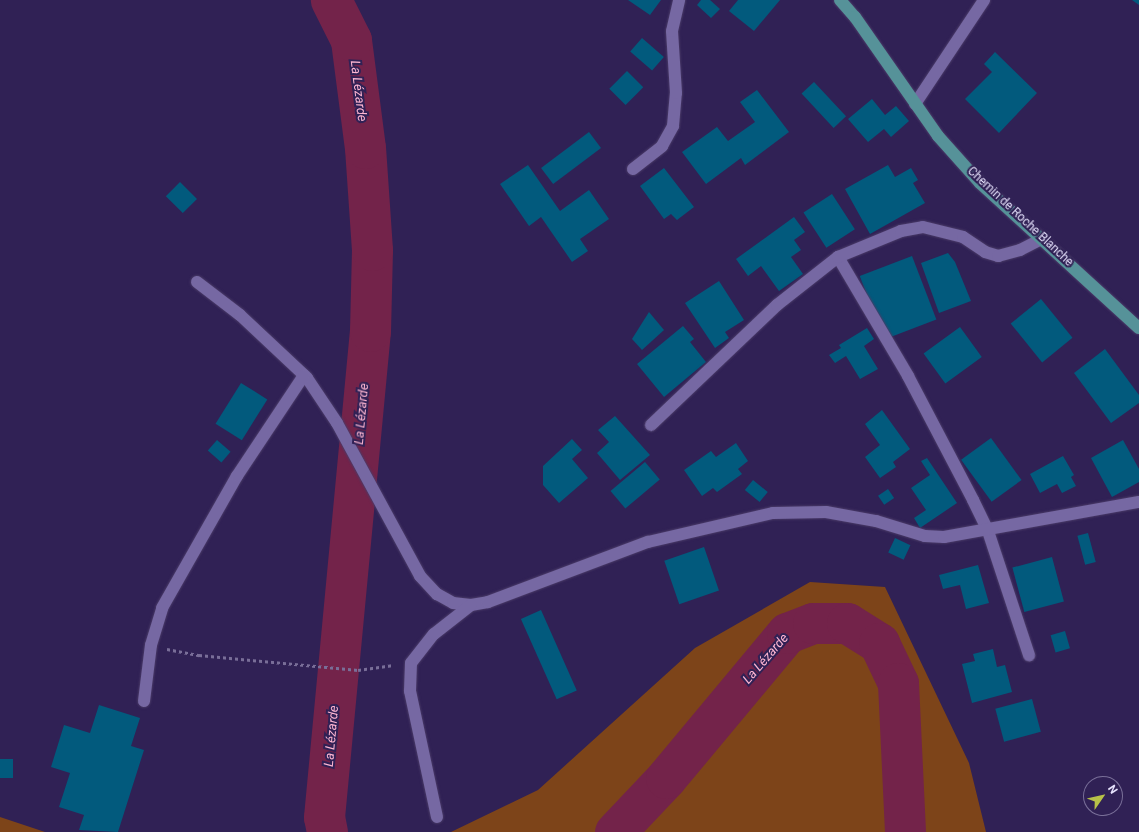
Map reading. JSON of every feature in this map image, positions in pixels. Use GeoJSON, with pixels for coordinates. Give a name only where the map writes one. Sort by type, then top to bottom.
{"type":"FeatureCollection","features":[{"type":"Feature","properties":{"kind":"main road","name":"Chemin de Roche Blanche"},"geometry":{"type":"LineString","coordinates":[[840,0],[855,17],[938,136],[980,183],[1044,238],[1139,328]]}},
{"type":"Feature","properties":{"kind":"street"},"geometry":{"type":"LineString","coordinates":[[633,169],[662,146],[673,126],[676,93],[672,31],[679,0]]}},
{"type":"Feature","properties":{"kind":"street"},"geometry":{"type":"LineString","coordinates":[[915,104],[984,0]]}},
{"type":"Feature","properties":{"kind":"street"},"geometry":{"type":"LineString","coordinates":[[651,425],[777,305],[838,256],[901,231],[923,227],[962,237],[986,252],[998,256],[1020,250],[1044,238]]}},
{"type":"Feature","properties":{"kind":"street"},"geometry":{"type":"LineString","coordinates":[[838,256],[908,376],[988,531],[1029,655]]}},
{"type":"Feature","properties":{"kind":"street"},"geometry":{"type":"LineString","coordinates":[[197,282],[240,315],[304,375],[337,422],[420,576],[437,594],[454,603],[471,605],[488,602],[648,542],[773,513],[826,512],[876,521],[925,536],[944,537],[988,531],[1139,502]]}},
{"type":"Feature","properties":{"kind":"street"},"geometry":{"type":"LineString","coordinates":[[144,701],[151,645],[162,608],[237,476],[304,375]]}},
{"type":"Feature","properties":{"kind":"street"},"geometry":{"type":"LineString","coordinates":[[437,817],[410,691],[411,662],[434,634],[471,605]]}},
{"type":"Feature","properties":{"kind":"path"},"geometry":{"type":"LineString","coordinates":[[151,645],[199,655],[304,663],[358,670],[411,662]]}},
{"type":"Feature","properties":{"kind":"shaded area"},"geometry":{"type":"Polygon","coordinates":[[[810,582],[885,587],[969,763],[986,832],[451,832],[538,790],[695,648],[810,582]]]}},
{"type":"Feature","properties":{"kind":"shaded area"},"geometry":{"type":"Polygon","coordinates":[[[0,817],[45,832],[0,832],[0,817]]]}},
{"type":"Feature","properties":{"kind":"building"},"geometry":{"type":"Polygon","coordinates":[[[628,0],[661,0],[650,15],[628,0]]]}},
{"type":"Feature","properties":{"kind":"building"},"geometry":{"type":"Polygon","coordinates":[[[701,0],[710,0],[720,9],[711,18],[697,5],[701,0]]]}},
{"type":"Feature","properties":{"kind":"building"},"geometry":{"type":"Polygon","coordinates":[[[738,0],[780,0],[754,31],[729,11],[738,0]]]}},
{"type":"Feature","properties":{"kind":"building"},"geometry":{"type":"Polygon","coordinates":[[[1132,0],[1139,0],[1139,5],[1132,0]]]}},
{"type":"Feature","properties":{"kind":"building"},"geometry":{"type":"Polygon","coordinates":[[[642,38],[664,57],[652,71],[630,52],[642,38]]]}},
{"type":"Feature","properties":{"kind":"building"},"geometry":{"type":"Polygon","coordinates":[[[995,52],[1037,93],[999,133],[965,99],[992,72],[984,64],[995,52]]]}},
{"type":"Feature","properties":{"kind":"building"},"geometry":{"type":"Polygon","coordinates":[[[627,71],[643,87],[626,105],[609,89],[627,71]]]}},
{"type":"Feature","properties":{"kind":"building"},"geometry":{"type":"Polygon","coordinates":[[[814,82],[846,116],[834,128],[802,94],[814,82]]]}},
{"type":"Feature","properties":{"kind":"building"},"geometry":{"type":"Polygon","coordinates":[[[757,90],[789,132],[745,165],[741,158],[706,184],[682,152],[717,127],[728,141],[755,122],[740,102],[757,90]]]}},
{"type":"Feature","properties":{"kind":"building"},"geometry":{"type":"Polygon","coordinates":[[[872,99],[885,115],[896,106],[909,121],[891,137],[884,129],[868,142],[848,119],[872,99]]]}},
{"type":"Feature","properties":{"kind":"building"},"geometry":{"type":"Polygon","coordinates":[[[589,132],[601,148],[553,184],[541,168],[589,132]]]}},
{"type":"Feature","properties":{"kind":"building"},"geometry":{"type":"Polygon","coordinates":[[[528,165],[560,211],[589,190],[609,219],[580,239],[588,251],[572,262],[541,217],[529,226],[500,184],[528,165]]]}},
{"type":"Feature","properties":{"kind":"building"},"geometry":{"type":"Polygon","coordinates":[[[888,165],[895,177],[911,168],[918,180],[913,183],[925,203],[870,234],[845,189],[888,165]]]}},
{"type":"Feature","properties":{"kind":"building"},"geometry":{"type":"Polygon","coordinates":[[[664,168],[694,207],[677,220],[671,214],[664,219],[640,186],[664,168]]]}},
{"type":"Feature","properties":{"kind":"building"},"geometry":{"type":"Polygon","coordinates":[[[180,182],[197,199],[183,213],[166,196],[180,182]]]}},
{"type":"Feature","properties":{"kind":"building"},"geometry":{"type":"Polygon","coordinates":[[[832,194],[855,229],[826,248],[803,213],[832,194]]]}},
{"type":"Feature","properties":{"kind":"building"},"geometry":{"type":"Polygon","coordinates":[[[794,217],[805,232],[794,240],[801,250],[791,257],[803,274],[779,291],[761,266],[748,276],[736,259],[794,217]]]}},
{"type":"Feature","properties":{"kind":"building"},"geometry":{"type":"Polygon","coordinates":[[[948,253],[955,262],[971,301],[939,313],[921,263],[948,253]]]}},
{"type":"Feature","properties":{"kind":"building"},"geometry":{"type":"Polygon","coordinates":[[[912,256],[936,319],[884,340],[860,276],[912,256]]]}},
{"type":"Feature","properties":{"kind":"building"},"geometry":{"type":"Polygon","coordinates":[[[719,281],[744,320],[725,332],[729,338],[715,348],[685,303],[719,281]]]}},
{"type":"Feature","properties":{"kind":"building"},"geometry":{"type":"Polygon","coordinates":[[[1041,299],[1072,338],[1042,362],[1011,324],[1041,299]]]}},
{"type":"Feature","properties":{"kind":"building"},"geometry":{"type":"Polygon","coordinates":[[[649,312],[664,330],[642,350],[632,339],[649,312]]]}},
{"type":"Feature","properties":{"kind":"building"},"geometry":{"type":"Polygon","coordinates":[[[683,326],[694,339],[690,342],[706,362],[664,397],[637,364],[683,326]]]}},
{"type":"Feature","properties":{"kind":"building"},"geometry":{"type":"Polygon","coordinates":[[[960,327],[982,357],[945,383],[924,353],[960,327]]]}},
{"type":"Feature","properties":{"kind":"building"},"geometry":{"type":"Polygon","coordinates":[[[867,328],[874,339],[864,346],[878,369],[860,379],[846,356],[835,363],[829,355],[841,348],[839,345],[867,328]]]}},
{"type":"Feature","properties":{"kind":"building"},"geometry":{"type":"Polygon","coordinates":[[[1105,349],[1139,395],[1139,403],[1111,423],[1074,373],[1105,349]]]}},
{"type":"Feature","properties":{"kind":"building"},"geometry":{"type":"Polygon","coordinates":[[[241,383],[267,399],[242,440],[216,424],[241,383]]]}},
{"type":"Feature","properties":{"kind":"building"},"geometry":{"type":"Polygon","coordinates":[[[882,410],[910,449],[893,462],[896,467],[880,478],[865,457],[880,445],[865,424],[882,410]]]}},
{"type":"Feature","properties":{"kind":"building"},"geometry":{"type":"Polygon","coordinates":[[[615,416],[650,455],[620,480],[597,453],[609,442],[598,430],[615,416]]]}},
{"type":"Feature","properties":{"kind":"building"},"geometry":{"type":"Polygon","coordinates":[[[991,438],[1022,480],[992,502],[961,460],[991,438]]]}},
{"type":"Feature","properties":{"kind":"building"},"geometry":{"type":"Polygon","coordinates":[[[572,439],[582,450],[572,459],[588,478],[559,503],[543,485],[543,466],[572,439]]]}},
{"type":"Feature","properties":{"kind":"building"},"geometry":{"type":"Polygon","coordinates":[[[217,440],[231,452],[221,462],[208,451],[217,440]]]}},
{"type":"Feature","properties":{"kind":"building"},"geometry":{"type":"Polygon","coordinates":[[[1123,440],[1139,469],[1139,482],[1112,497],[1091,458],[1123,440]]]}},
{"type":"Feature","properties":{"kind":"building"},"geometry":{"type":"Polygon","coordinates":[[[736,443],[748,461],[738,469],[742,474],[717,492],[713,488],[702,496],[684,470],[711,451],[716,457],[736,443]]]}},
{"type":"Feature","properties":{"kind":"building"},"geometry":{"type":"Polygon","coordinates":[[[1063,456],[1074,475],[1071,477],[1076,486],[1062,493],[1057,484],[1040,493],[1030,474],[1063,456]]]}},
{"type":"Feature","properties":{"kind":"building"},"geometry":{"type":"Polygon","coordinates":[[[927,458],[957,503],[920,528],[914,518],[926,510],[911,488],[930,475],[921,461],[927,458]]]}},
{"type":"Feature","properties":{"kind":"building"},"geometry":{"type":"Polygon","coordinates":[[[645,462],[660,480],[625,509],[611,491],[645,462]]]}},
{"type":"Feature","properties":{"kind":"building"},"geometry":{"type":"Polygon","coordinates":[[[753,480],[768,492],[760,502],[745,490],[753,480]]]}},
{"type":"Feature","properties":{"kind":"building"},"geometry":{"type":"Polygon","coordinates":[[[888,489],[894,498],[884,505],[878,496],[888,489]]]}},
{"type":"Feature","properties":{"kind":"building"},"geometry":{"type":"Polygon","coordinates":[[[1088,533],[1096,562],[1085,565],[1077,536],[1088,533]]]}},
{"type":"Feature","properties":{"kind":"building"},"geometry":{"type":"Polygon","coordinates":[[[895,538],[910,545],[904,560],[888,553],[895,538]]]}},
{"type":"Feature","properties":{"kind":"building"},"geometry":{"type":"Polygon","coordinates":[[[704,547],[719,590],[679,604],[664,561],[704,547]]]}},
{"type":"Feature","properties":{"kind":"building"},"geometry":{"type":"Polygon","coordinates":[[[1052,557],[1064,601],[1024,612],[1012,568],[1052,557]]]}},
{"type":"Feature","properties":{"kind":"building"},"geometry":{"type":"Polygon","coordinates":[[[978,565],[989,603],[966,609],[960,585],[943,589],[939,575],[978,565]]]}},
{"type":"Feature","properties":{"kind":"building"},"geometry":{"type":"Polygon","coordinates":[[[541,610],[577,690],[557,699],[521,619],[541,610]]]}},
{"type":"Feature","properties":{"kind":"building"},"geometry":{"type":"Polygon","coordinates":[[[1065,631],[1070,648],[1056,652],[1051,635],[1065,631]]]}},
{"type":"Feature","properties":{"kind":"building"},"geometry":{"type":"Polygon","coordinates":[[[993,649],[997,667],[1005,665],[1012,692],[972,703],[962,664],[975,661],[973,654],[993,649]]]}},
{"type":"Feature","properties":{"kind":"building"},"geometry":{"type":"Polygon","coordinates":[[[1032,699],[1041,732],[1004,742],[995,709],[1032,699]]]}},
{"type":"Feature","properties":{"kind":"building"},"geometry":{"type":"Polygon","coordinates":[[[99,705],[140,718],[131,746],[144,750],[118,832],[79,830],[84,815],[59,807],[70,773],[51,767],[64,725],[90,733],[99,705]]]}},
{"type":"Feature","properties":{"kind":"building"},"geometry":{"type":"Polygon","coordinates":[[[0,759],[13,759],[13,778],[0,778],[0,759]]]}},
{"type":"Feature","properties":{"kind":"waterway","name":"La Lézarde"},"geometry":{"type":"LineString","coordinates":[[327,832],[324,817],[370,331],[372,250],[365,148],[351,40],[331,0]]}},
{"type":"Feature","properties":{"kind":"waterway","name":"La Lézarde"},"geometry":{"type":"LineString","coordinates":[[615,832],[666,778],[787,633],[813,623],[847,623],[879,643],[898,683],[905,832]]}}]}
